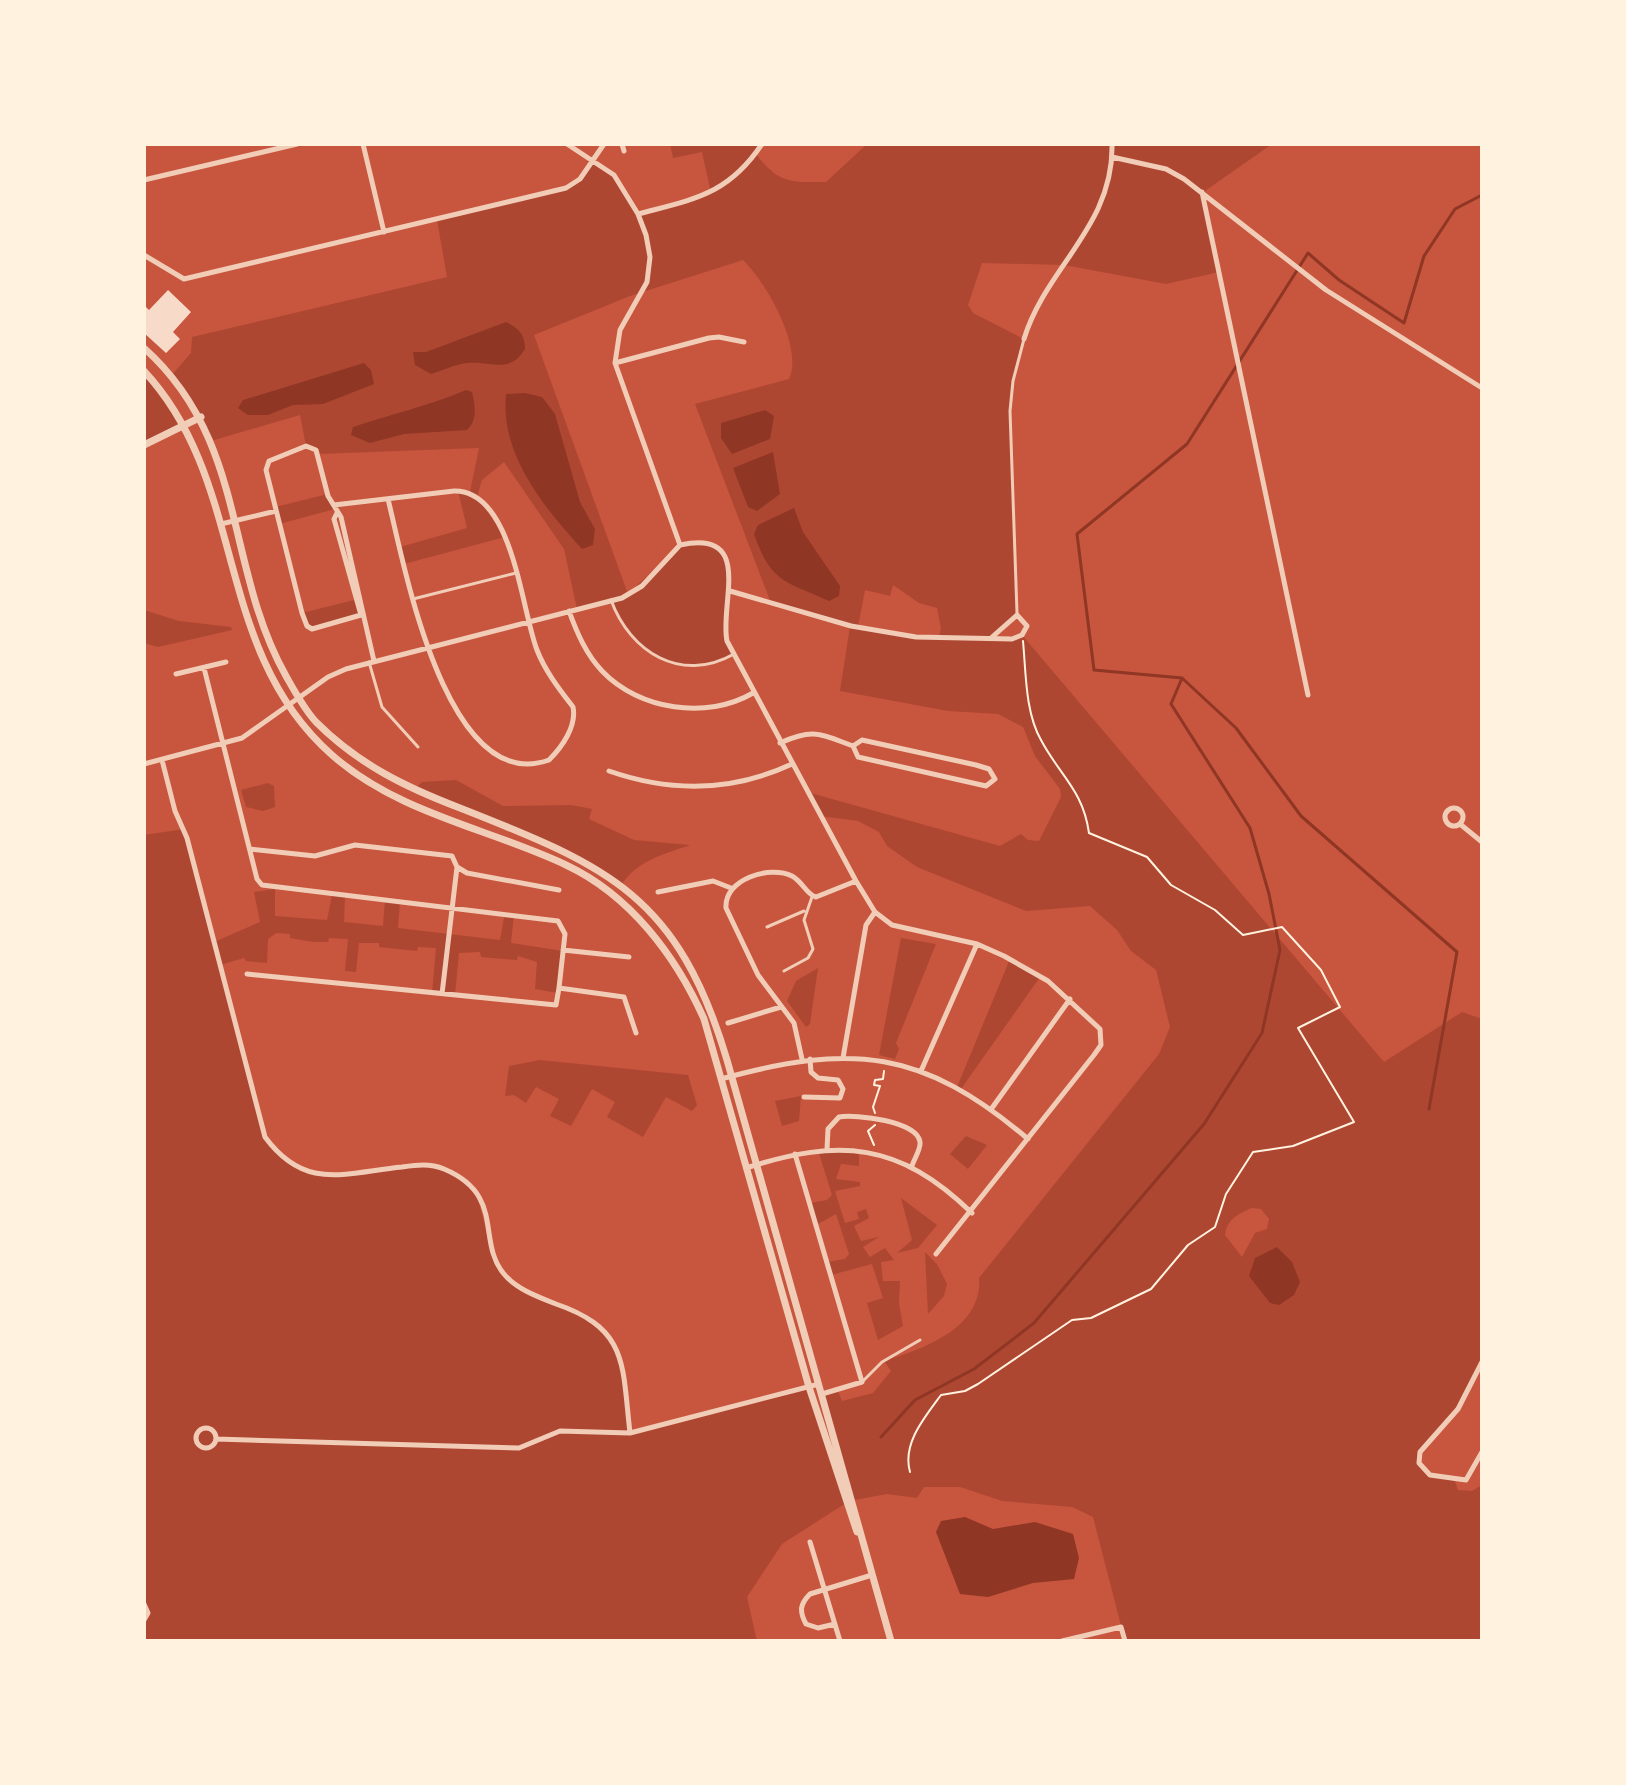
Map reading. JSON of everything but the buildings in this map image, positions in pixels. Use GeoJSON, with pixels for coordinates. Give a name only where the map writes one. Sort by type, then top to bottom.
{"type":"FeatureCollection","features":[{"type":"Feature","properties":{"kind":"street"},"geometry":{"type":"LineString","coordinates":[[144,180],[297,144]]}},
{"type":"Feature","properties":{"kind":"street"},"geometry":{"type":"LineString","coordinates":[[363,144],[384,233]]}},
{"type":"Feature","properties":{"kind":"street"},"geometry":{"type":"LineString","coordinates":[[567,144],[621,182],[638,214],[648,246],[649,269],[642,292],[620,330],[615,363],[680,545]]}},
{"type":"Feature","properties":{"kind":"street"},"geometry":{"type":"LineString","coordinates":[[144,255],[184,279],[384,233],[566,188],[580,179],[604,144]]}},
{"type":"Feature","properties":{"kind":"street"},"geometry":{"type":"LineString","coordinates":[[638,214],[693,199],[726,185],[741,173],[762,144]]}},
{"type":"Feature","properties":{"kind":"street"},"geometry":{"type":"LineString","coordinates":[[1024,339],[1041,300],[1097,215],[1112,157],[1112,144]]}},
{"type":"Feature","properties":{"kind":"street"},"geometry":{"type":"LineString","coordinates":[[1112,157],[1166,169],[1202,192],[1326,290],[1482,388]]}},
{"type":"Feature","properties":{"kind":"street"},"geometry":{"type":"LineString","coordinates":[[1202,192],[1308,695]]}},
{"type":"Feature","properties":{"kind":"street"},"geometry":{"type":"LineString","coordinates":[[615,363],[709,338],[744,342]]}},
{"type":"Feature","properties":{"kind":"street"},"geometry":{"type":"LineString","coordinates":[[144,348],[171,376],[201,417],[223,472],[267,639],[299,699],[339,744],[370,768],[583,859],[633,896],[663,925],[689,962],[714,1015],[891,1641]]}},
{"type":"Feature","properties":{"kind":"street"},"geometry":{"type":"LineString","coordinates":[[144,371],[186,427],[208,473],[246,620],[266,669],[289,706],[333,756],[391,796],[567,865],[635,915],[668,955],[696,1000],[809,1387],[868,1561]]}},
{"type":"Feature","properties":{"kind":"street"},"geometry":{"type":"LineString","coordinates":[[144,445],[201,417]]}},
{"type":"Feature","properties":{"kind":"street"},"geometry":{"type":"LineString","coordinates":[[361,615],[323,628],[307,626],[276,511],[267,465],[272,458],[306,446],[316,450],[341,517],[364,609],[361,615],[372,662]]}},
{"type":"Feature","properties":{"kind":"street"},"geometry":{"type":"LineString","coordinates":[[334,505],[454,491],[470,493],[483,503],[508,542],[538,654],[573,707],[575,715],[560,749],[549,760],[523,765],[492,750],[466,725],[427,648],[388,499]]}},
{"type":"Feature","properties":{"kind":"street"},"geometry":{"type":"LineString","coordinates":[[221,524],[276,511]]}},
{"type":"Feature","properties":{"kind":"street"},"geometry":{"type":"LineString","coordinates":[[144,764],[223,745],[251,733],[336,672],[611,600],[642,586],[680,545],[700,542],[719,551],[729,568],[730,591],[725,631],[734,654],[875,912],[892,925],[977,944],[1024,966],[1097,1023],[1101,1045],[972,1213],[936,1254]]}},
{"type":"Feature","properties":{"kind":"street"},"geometry":{"type":"LineString","coordinates":[[730,591],[870,630],[916,637],[991,638],[1022,635],[1027,626],[1017,615],[991,638]]}},
{"type":"Feature","properties":{"kind":"street"},"geometry":{"type":"LineString","coordinates":[[569,611],[580,639],[602,671],[639,698],[694,708],[731,703],[753,693]]}},
{"type":"Feature","properties":{"kind":"street"},"geometry":{"type":"LineString","coordinates":[[176,674],[226,662]]}},
{"type":"Feature","properties":{"kind":"street"},"geometry":{"type":"LineString","coordinates":[[204,668],[257,879],[269,889],[453,905],[558,921],[564,928],[556,1005],[247,974]]}},
{"type":"Feature","properties":{"kind":"street"},"geometry":{"type":"LineString","coordinates":[[780,743],[811,732],[853,746],[858,757],[986,786],[995,779],[989,769],[976,765],[862,740],[853,746]]}},
{"type":"Feature","properties":{"kind":"street"},"geometry":{"type":"LineString","coordinates":[[162,760],[175,811],[187,838],[265,1137],[289,1164],[313,1174],[422,1164],[460,1177],[484,1206],[503,1273],[540,1298],[592,1319],[610,1336],[622,1369],[630,1433]]}},
{"type":"Feature","properties":{"kind":"street"},"geometry":{"type":"LineString","coordinates":[[609,771],[639,781],[702,788],[767,775],[792,764]]}},
{"type":"Feature","properties":{"kind":"street"},"geometry":{"type":"LineString","coordinates":[[1460,824],[1482,842]]}},
{"type":"Feature","properties":{"kind":"street"},"geometry":{"type":"LineString","coordinates":[[250,849],[315,856],[348,845],[452,856],[457,867],[442,994]]}},
{"type":"Feature","properties":{"kind":"street"},"geometry":{"type":"LineString","coordinates":[[457,867],[467,873],[559,890]]}},
{"type":"Feature","properties":{"kind":"street"},"geometry":{"type":"LineString","coordinates":[[802,1059],[796,1029],[758,975],[726,908],[731,888],[741,880],[782,873],[795,878],[812,897],[824,896],[856,881]]}},
{"type":"Feature","properties":{"kind":"street"},"geometry":{"type":"LineString","coordinates":[[658,892],[713,881],[731,888]]}},
{"type":"Feature","properties":{"kind":"street"},"geometry":{"type":"LineString","coordinates":[[843,1059],[866,925],[875,912]]}},
{"type":"Feature","properties":{"kind":"street"},"geometry":{"type":"LineString","coordinates":[[921,1071],[977,944]]}},
{"type":"Feature","properties":{"kind":"street"},"geometry":{"type":"LineString","coordinates":[[563,950],[629,957]]}},
{"type":"Feature","properties":{"kind":"street"},"geometry":{"type":"LineString","coordinates":[[559,988],[624,997],[636,1033]]}},
{"type":"Feature","properties":{"kind":"street"},"geometry":{"type":"LineString","coordinates":[[992,1108],[1070,999]]}},
{"type":"Feature","properties":{"kind":"street"},"geometry":{"type":"LineString","coordinates":[[728,1023],[781,1007]]}},
{"type":"Feature","properties":{"kind":"street"},"geometry":{"type":"LineString","coordinates":[[721,1079],[802,1059],[843,1059],[921,1071],[992,1108],[1028,1139]]}},
{"type":"Feature","properties":{"kind":"street"},"geometry":{"type":"LineString","coordinates":[[804,1097],[833,1100],[840,1098],[843,1089],[838,1080],[818,1078],[811,1072],[810,1059]]}},
{"type":"Feature","properties":{"kind":"street"},"geometry":{"type":"LineString","coordinates":[[827,1149],[828,1129],[839,1117],[877,1119],[913,1131],[918,1137],[920,1144],[912,1166]]}},
{"type":"Feature","properties":{"kind":"street"},"geometry":{"type":"LineString","coordinates":[[746,1168],[795,1154],[827,1149],[859,1149],[912,1166],[938,1182],[972,1213]]}},
{"type":"Feature","properties":{"kind":"street"},"geometry":{"type":"LineString","coordinates":[[795,1154],[862,1382],[822,1394]]}},
{"type":"Feature","properties":{"kind":"street"},"geometry":{"type":"LineString","coordinates":[[1482,1362],[1458,1409],[1424,1446],[1419,1458],[1422,1468],[1430,1475],[1466,1480],[1482,1452]]}},
{"type":"Feature","properties":{"kind":"street"},"geometry":{"type":"LineString","coordinates":[[216,1439],[519,1448],[560,1431],[630,1433],[819,1384]]}},
{"type":"Feature","properties":{"kind":"street"},"geometry":{"type":"LineString","coordinates":[[810,1542],[840,1641]]}},
{"type":"Feature","properties":{"kind":"street"},"geometry":{"type":"LineString","coordinates":[[835,1624],[812,1627],[806,1624],[800,1611],[802,1602],[810,1594],[872,1575]]}},
{"type":"Feature","properties":{"kind":"street"},"geometry":{"type":"LineString","coordinates":[[144,1604],[148,1613],[144,1620]]}},
{"type":"Feature","properties":{"kind":"street"},"geometry":{"type":"LineString","coordinates":[[1062,1641],[1121,1627],[1125,1641]]}},
{"type":"Feature","properties":{"kind":"lane"},"geometry":{"type":"LineString","coordinates":[[1017,615],[1010,411],[1024,339]]}},
{"type":"Feature","properties":{"kind":"lane"},"geometry":{"type":"LineString","coordinates":[[413,599],[516,573]]}},
{"type":"Feature","properties":{"kind":"lane"},"geometry":{"type":"LineString","coordinates":[[611,600],[630,637],[654,656],[670,663],[697,666],[734,654]]}},
{"type":"Feature","properties":{"kind":"lane"},"geometry":{"type":"LineString","coordinates":[[372,662],[385,713],[418,747]]}},
{"type":"Feature","properties":{"kind":"lane"},"geometry":{"type":"LineString","coordinates":[[767,927],[804,911],[812,897]]}},
{"type":"Feature","properties":{"kind":"lane"},"geometry":{"type":"LineString","coordinates":[[784,971],[808,958],[813,949],[804,911]]}},
{"type":"Feature","properties":{"kind":"lane"},"geometry":{"type":"LineString","coordinates":[[862,1382],[882,1362],[920,1340]]}},
{"type":"Feature","properties":{"kind":"path"},"geometry":{"type":"LineString","coordinates":[[910,1472],[905,1456],[941,1395],[965,1391],[978,1384],[1072,1320],[1091,1318],[1151,1289],[1188,1245],[1215,1227],[1226,1194],[1253,1152],[1293,1146],[1354,1122],[1298,1028],[1340,1007],[1321,970],[1282,927],[1243,935],[1215,910],[1171,885],[1147,857],[1089,833],[1085,806],[1039,738],[1031,709],[1022,635]]}},
{"type":"Feature","properties":{"kind":"path"},"geometry":{"type":"LineString","coordinates":[[874,1145],[868,1131],[876,1128],[873,1107],[880,1086],[874,1085],[875,1080],[883,1079],[884,1071]]}},
{"type":"Feature","properties":{"kind":"shaded area"},"geometry":{"type":"Polygon","coordinates":[[[670,144],[762,144],[756,154],[779,176],[795,181],[826,182],[867,144],[1272,144],[1202,193],[1219,272],[1166,284],[1064,265],[982,263],[968,305],[973,313],[1024,339],[1013,381],[1010,411],[1017,615],[992,637],[1012,639],[1022,635],[1384,1062],[1462,1012],[1482,1019],[1482,1362],[1458,1409],[1431,1438],[1419,1458],[1426,1472],[1454,1479],[1458,1490],[1472,1491],[1482,1485],[1482,1632],[1479,1641],[1125,1641],[1093,1517],[1072,1507],[1002,1501],[960,1487],[924,1487],[917,1498],[887,1494],[854,1500],[822,1394],[837,1389],[842,1401],[873,1393],[891,1371],[884,1361],[932,1343],[961,1323],[978,1295],[979,1278],[1159,1054],[1170,1027],[1156,970],[1131,951],[1117,930],[1090,906],[1026,911],[917,867],[887,846],[879,832],[858,821],[820,816],[807,792],[1000,846],[1021,834],[1028,840],[1039,841],[1061,797],[1060,789],[1035,756],[1023,727],[998,714],[948,711],[840,691],[850,626],[771,603],[695,404],[789,379],[792,366],[787,334],[772,299],[743,260],[630,296],[534,335],[628,594],[680,545],[700,542],[719,551],[729,568],[725,631],[734,654],[714,662],[677,664],[660,657],[631,634],[611,600],[577,609],[564,549],[504,462],[482,480],[477,497],[505,537],[404,564],[400,547],[467,528],[458,491],[470,492],[479,448],[318,454],[306,446],[300,415],[211,441],[171,376],[191,353],[192,337],[447,277],[437,220],[574,185],[592,159],[614,175],[639,214],[711,193],[702,152],[673,158],[670,144]],[[893,585],[890,596],[865,590],[858,627],[939,638],[941,628],[937,608],[919,603],[893,585]],[[1252,1208],[1238,1215],[1226,1229],[1225,1235],[1242,1257],[1255,1233],[1267,1229],[1269,1219],[1261,1209],[1252,1208]]]}},
{"type":"Feature","properties":{"kind":"shaded area"},"geometry":{"type":"Polygon","coordinates":[[[506,322],[520,332],[525,344],[525,349],[511,362],[461,364],[431,374],[415,365],[413,352],[426,352],[506,322]]]}},
{"type":"Feature","properties":{"kind":"shaded area"},"geometry":{"type":"Polygon","coordinates":[[[364,363],[371,370],[374,384],[323,404],[293,405],[268,415],[248,415],[238,408],[243,400],[364,363]]]}},
{"type":"Feature","properties":{"kind":"shaded area"},"geometry":{"type":"Polygon","coordinates":[[[148,375],[186,427],[144,445],[144,378],[148,375]]]}},
{"type":"Feature","properties":{"kind":"shaded area"},"geometry":{"type":"Polygon","coordinates":[[[466,390],[472,392],[475,407],[473,422],[467,430],[404,434],[370,443],[351,435],[353,427],[466,390]]]}},
{"type":"Feature","properties":{"kind":"shaded area"},"geometry":{"type":"Polygon","coordinates":[[[525,393],[542,397],[555,414],[580,502],[595,529],[593,545],[582,549],[539,497],[517,459],[506,416],[506,394],[525,393]]]}},
{"type":"Feature","properties":{"kind":"shaded area"},"geometry":{"type":"Polygon","coordinates":[[[765,410],[774,416],[770,439],[732,454],[721,438],[721,423],[765,410]]]}},
{"type":"Feature","properties":{"kind":"shaded area"},"geometry":{"type":"Polygon","coordinates":[[[773,452],[780,494],[757,511],[748,507],[733,468],[773,452]]]}},
{"type":"Feature","properties":{"kind":"shaded area"},"geometry":{"type":"Polygon","coordinates":[[[328,494],[335,509],[279,524],[275,507],[328,494]]]}},
{"type":"Feature","properties":{"kind":"shaded area"},"geometry":{"type":"Polygon","coordinates":[[[794,508],[803,532],[840,586],[839,596],[829,601],[781,578],[760,550],[754,534],[758,525],[794,508]]]}},
{"type":"Feature","properties":{"kind":"shaded area"},"geometry":{"type":"Polygon","coordinates":[[[354,600],[361,615],[323,628],[307,626],[302,613],[354,600]]]}},
{"type":"Feature","properties":{"kind":"shaded area"},"geometry":{"type":"Polygon","coordinates":[[[144,610],[179,621],[231,627],[232,630],[158,647],[144,643],[144,610]]]}},
{"type":"Feature","properties":{"kind":"shaded area"},"geometry":{"type":"Polygon","coordinates":[[[456,780],[503,806],[571,805],[592,809],[589,819],[634,840],[690,845],[642,864],[621,886],[583,859],[414,790],[422,782],[456,780]]]}},
{"type":"Feature","properties":{"kind":"shaded area"},"geometry":{"type":"Polygon","coordinates":[[[268,783],[274,786],[275,807],[263,811],[246,807],[241,790],[268,783]]]}},
{"type":"Feature","properties":{"kind":"shaded area"},"geometry":{"type":"Polygon","coordinates":[[[184,829],[214,942],[260,922],[254,892],[275,889],[275,916],[327,920],[332,895],[345,897],[344,922],[383,926],[385,900],[400,901],[398,928],[500,940],[505,913],[514,914],[511,943],[563,951],[558,993],[535,989],[537,962],[518,956],[517,960],[481,957],[480,952],[459,953],[455,995],[432,993],[436,948],[418,947],[417,951],[379,947],[379,943],[359,943],[356,972],[345,971],[348,939],[329,938],[328,942],[313,942],[290,938],[290,934],[276,933],[268,939],[267,963],[246,961],[244,958],[220,965],[265,1137],[279,1155],[289,1164],[314,1173],[344,1174],[434,1166],[453,1171],[466,1180],[480,1206],[492,1253],[509,1279],[537,1295],[583,1312],[607,1332],[622,1368],[630,1433],[809,1387],[846,1503],[782,1544],[747,1597],[757,1641],[144,1641],[144,835],[184,829]]]}},
{"type":"Feature","properties":{"kind":"shaded area"},"geometry":{"type":"Polygon","coordinates":[[[901,938],[936,944],[896,1043],[899,1049],[895,1059],[879,1055],[901,938]]]}},
{"type":"Feature","properties":{"kind":"shaded area"},"geometry":{"type":"Polygon","coordinates":[[[1010,959],[1040,977],[961,1089],[957,1087],[1010,959]]]}},
{"type":"Feature","properties":{"kind":"shaded area"},"geometry":{"type":"Polygon","coordinates":[[[818,968],[810,1024],[806,1027],[787,1001],[796,981],[818,968]]]}},
{"type":"Feature","properties":{"kind":"shaded area"},"geometry":{"type":"Polygon","coordinates":[[[540,1060],[688,1075],[697,1105],[692,1111],[666,1097],[643,1137],[607,1117],[615,1102],[592,1089],[571,1126],[550,1116],[559,1099],[536,1087],[526,1103],[514,1095],[505,1096],[509,1066],[540,1060]]]}},
{"type":"Feature","properties":{"kind":"shaded area"},"geometry":{"type":"Polygon","coordinates":[[[801,1096],[799,1121],[782,1126],[775,1101],[801,1096]]]}},
{"type":"Feature","properties":{"kind":"shaded area"},"geometry":{"type":"Polygon","coordinates":[[[966,1136],[987,1145],[968,1169],[950,1154],[966,1136]]]}},
{"type":"Feature","properties":{"kind":"shaded area"},"geometry":{"type":"Polygon","coordinates":[[[859,1149],[859,1166],[841,1164],[836,1179],[860,1182],[860,1186],[835,1191],[845,1223],[859,1219],[857,1212],[866,1209],[869,1218],[854,1226],[861,1241],[879,1237],[863,1247],[870,1257],[885,1248],[894,1260],[881,1262],[883,1281],[900,1281],[899,1303],[903,1326],[878,1340],[867,1303],[883,1298],[872,1264],[831,1275],[827,1262],[845,1259],[849,1254],[836,1214],[816,1225],[810,1203],[827,1200],[832,1195],[818,1150],[859,1149]]]}},
{"type":"Feature","properties":{"kind":"shaded area"},"geometry":{"type":"Polygon","coordinates":[[[901,1198],[937,1225],[918,1248],[897,1253],[912,1240],[901,1198]]]}},
{"type":"Feature","properties":{"kind":"shaded area"},"geometry":{"type":"Polygon","coordinates":[[[1277,1247],[1292,1262],[1300,1282],[1294,1295],[1279,1305],[1270,1303],[1249,1276],[1255,1258],[1277,1247]]]}},
{"type":"Feature","properties":{"kind":"shaded area"},"geometry":{"type":"Polygon","coordinates":[[[925,1252],[937,1264],[947,1284],[944,1296],[928,1314],[925,1252]]]}},
{"type":"Feature","properties":{"kind":"shaded area"},"geometry":{"type":"Polygon","coordinates":[[[965,1517],[993,1529],[1035,1522],[1073,1534],[1079,1558],[1074,1579],[1033,1583],[988,1597],[960,1594],[936,1532],[941,1521],[965,1517]]]}},
{"type":"Feature","properties":{"kind":"waterway"},"geometry":{"type":"LineString","coordinates":[[1429,1109],[1457,952],[1301,816],[1236,728],[1182,678],[1094,670],[1077,534],[1187,444],[1308,253],[1339,280],[1404,323],[1424,256],[1455,209],[1482,195]]}},
{"type":"Feature","properties":{"kind":"waterway"},"geometry":{"type":"LineString","coordinates":[[881,1437],[915,1400],[974,1369],[1034,1323],[1204,1124],[1262,1033],[1280,950],[1269,894],[1250,828],[1171,704],[1182,678]]}}]}
